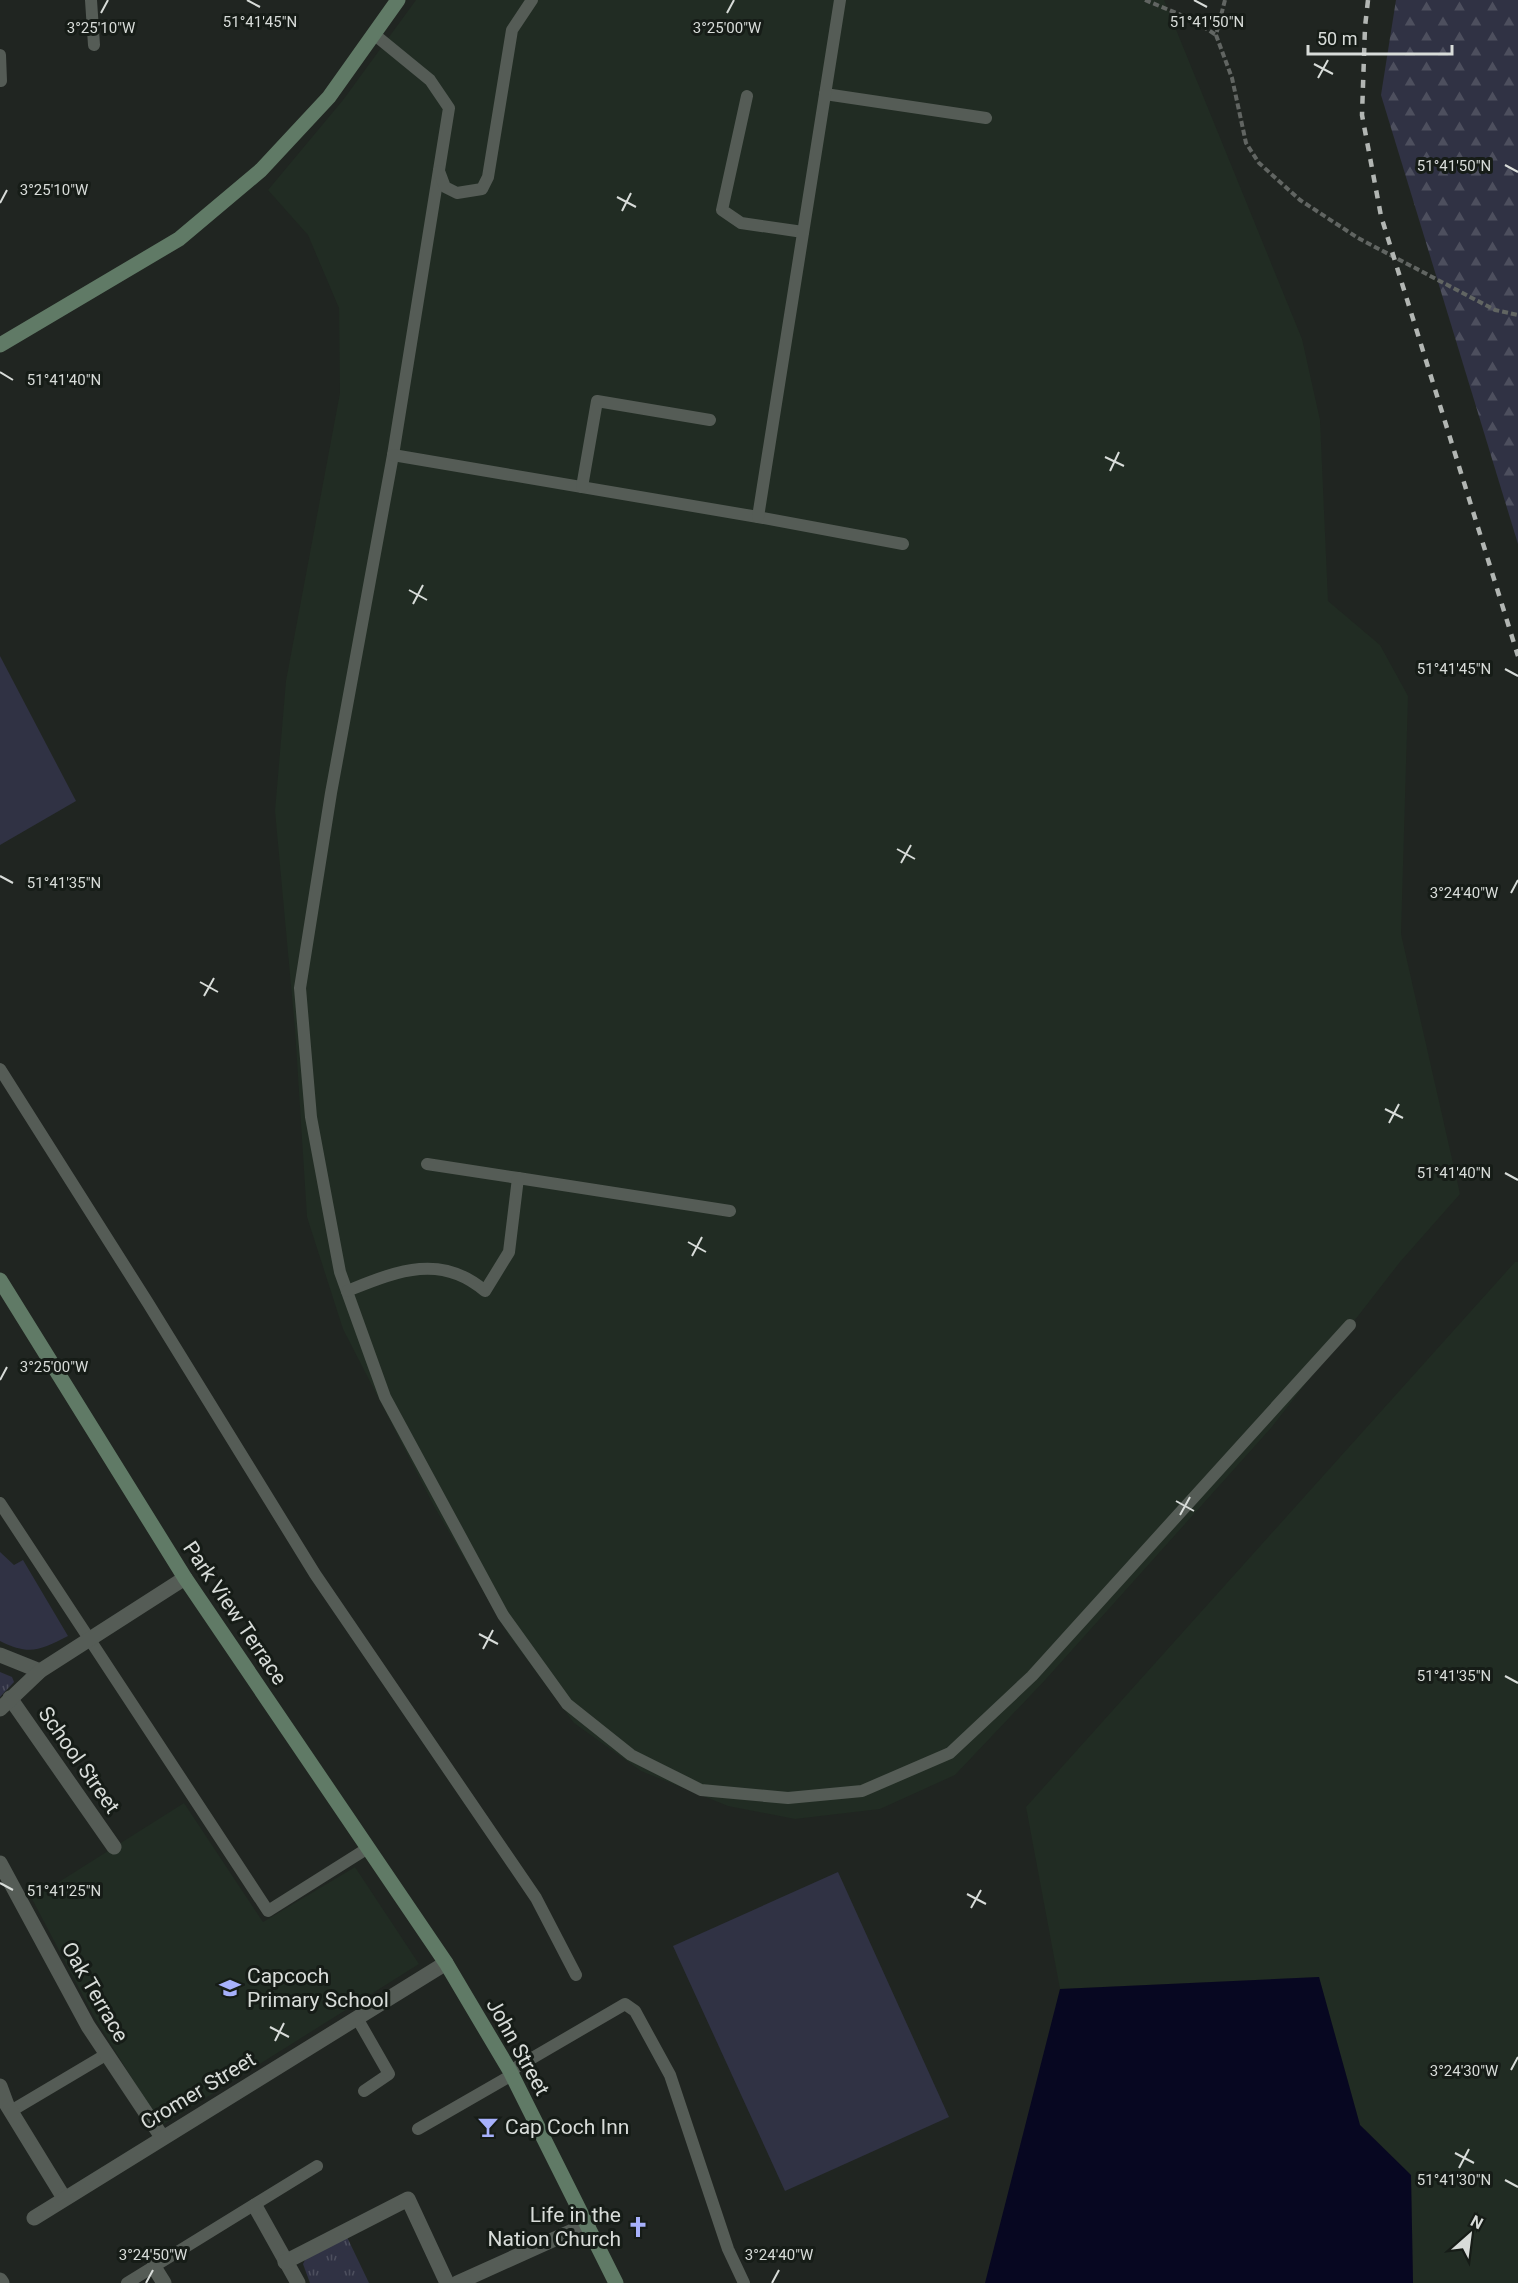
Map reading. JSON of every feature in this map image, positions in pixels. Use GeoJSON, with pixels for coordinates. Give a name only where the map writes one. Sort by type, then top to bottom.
{"type":"FeatureCollection","features":[{"type":"Feature","properties":{"kind":"main road"},"geometry":{"type":"LineString","coordinates":[[0,345],[179,239],[261,170],[329,97],[398,0]]}},
{"type":"Feature","properties":{"kind":"main road","name":"Park View Terrace"},"geometry":{"type":"LineString","coordinates":[[0,1280],[185,1578],[446,1963]]}},
{"type":"Feature","properties":{"kind":"main road","name":"John Street"},"geometry":{"type":"LineString","coordinates":[[446,1963],[511,2073],[616,2283]]}},
{"type":"Feature","properties":{"kind":"street"},"geometry":{"type":"LineString","coordinates":[[5,1704],[40,1671],[185,1578]]}},
{"type":"Feature","properties":{"kind":"street"},"geometry":{"type":"LineString","coordinates":[[0,1655],[40,1671]]}},
{"type":"Feature","properties":{"kind":"street","name":"School Street"},"geometry":{"type":"LineString","coordinates":[[5,1704],[114,1847]]}},
{"type":"Feature","properties":{"kind":"street","name":"Oak Terrace"},"geometry":{"type":"LineString","coordinates":[[0,1863],[88,2026],[162,2137]]}},
{"type":"Feature","properties":{"kind":"street","name":"Cromer Street"},"geometry":{"type":"LineString","coordinates":[[34,2218],[446,1963]]}},
{"type":"Feature","properties":{"kind":"street"},"geometry":{"type":"LineString","coordinates":[[0,2086],[11,2111],[64,2198]]}},
{"type":"Feature","properties":{"kind":"street"},"geometry":{"type":"LineString","coordinates":[[285,2262],[408,2199],[447,2283]]}},
{"type":"Feature","properties":{"kind":"street"},"geometry":{"type":"LineString","coordinates":[[255,2206],[298,2283]]}},
{"type":"Feature","properties":{"kind":"street"},"geometry":{"type":"LineString","coordinates":[[457,2283],[588,2224]]}},
{"type":"Feature","properties":{"kind":"street"},"geometry":{"type":"LineString","coordinates":[[154,2267],[164,2283]]}},
{"type":"Feature","properties":{"kind":"lane"},"geometry":{"type":"LineString","coordinates":[[91,0],[94,45]]}},
{"type":"Feature","properties":{"kind":"lane"},"geometry":{"type":"LineString","coordinates":[[439,170],[445,187],[458,194],[482,189],[488,177],[512,30],[532,0]]}},
{"type":"Feature","properties":{"kind":"lane"},"geometry":{"type":"LineString","coordinates":[[758,517],[840,0]]}},
{"type":"Feature","properties":{"kind":"lane"},"geometry":{"type":"LineString","coordinates":[[375,35],[429,80],[449,108],[393,455],[332,793],[300,988],[311,1117],[340,1272],[385,1397],[503,1615],[567,1704],[631,1755],[701,1790],[788,1798],[862,1791],[950,1753],[1032,1676],[1350,1325]]}},
{"type":"Feature","properties":{"kind":"lane"},"geometry":{"type":"LineString","coordinates":[[0,55],[1,81]]}},
{"type":"Feature","properties":{"kind":"lane"},"geometry":{"type":"LineString","coordinates":[[825,94],[986,118]]}},
{"type":"Feature","properties":{"kind":"lane"},"geometry":{"type":"LineString","coordinates":[[747,96],[722,210],[741,223],[803,232]]}},
{"type":"Feature","properties":{"kind":"lane"},"geometry":{"type":"LineString","coordinates":[[582,487],[597,401],[710,420]]}},
{"type":"Feature","properties":{"kind":"lane"},"geometry":{"type":"LineString","coordinates":[[393,455],[903,544]]}},
{"type":"Feature","properties":{"kind":"lane"},"geometry":{"type":"LineString","coordinates":[[0,1069],[148,1302],[315,1574],[536,1898],[576,1975]]}},
{"type":"Feature","properties":{"kind":"lane"},"geometry":{"type":"LineString","coordinates":[[427,1164],[730,1211]]}},
{"type":"Feature","properties":{"kind":"lane"},"geometry":{"type":"LineString","coordinates":[[347,1291],[393,1272],[434,1266],[474,1282],[485,1291],[509,1252],[518,1178]]}},
{"type":"Feature","properties":{"kind":"lane"},"geometry":{"type":"LineString","coordinates":[[0,1503],[5,1517],[90,1640],[268,1911],[368,1848]]}},
{"type":"Feature","properties":{"kind":"lane"},"geometry":{"type":"LineString","coordinates":[[418,2129],[625,2004],[634,2011],[670,2075],[728,2249],[744,2283]]}},
{"type":"Feature","properties":{"kind":"lane"},"geometry":{"type":"LineString","coordinates":[[357,2019],[389,2074],[364,2091]]}},
{"type":"Feature","properties":{"kind":"lane"},"geometry":{"type":"LineString","coordinates":[[11,2111],[107,2054]]}},
{"type":"Feature","properties":{"kind":"lane"},"geometry":{"type":"LineString","coordinates":[[127,2283],[317,2166]]}},
{"type":"Feature","properties":{"kind":"path"},"geometry":{"type":"LineString","coordinates":[[1145,0],[1193,20],[1216,35]]}},
{"type":"Feature","properties":{"kind":"path"},"geometry":{"type":"LineString","coordinates":[[1225,0],[1216,35],[1232,78],[1246,143],[1259,163],[1300,200],[1388,255],[1495,309],[1518,315]]}},
{"type":"Feature","properties":{"kind":"shaded area"},"geometry":{"type":"Polygon","coordinates":[[[416,0],[1164,0],[1302,339],[1320,420],[1328,601],[1380,645],[1408,696],[1401,934],[1460,1194],[1400,1262],[1271,1428],[1046,1679],[955,1775],[880,1809],[795,1819],[728,1806],[641,1771],[574,1723],[508,1634],[434,1506],[343,1329],[307,1217],[295,1029],[275,811],[286,681],[340,393],[339,308],[308,235],[268,190],[343,100],[416,0]]]}},
{"type":"Feature","properties":{"kind":"shaded area"},"geometry":{"type":"Polygon","coordinates":[[[1515,1262],[1518,1262],[1518,2283],[1413,2283],[1411,2175],[1360,2125],[1319,1977],[1060,1989],[1026,1807],[1515,1262]]]}},
{"type":"Feature","properties":{"kind":"shaded area","name":"Capcoch Primary School"},"geometry":{"type":"Polygon","coordinates":[[[184,1803],[263,1922],[355,1867],[419,1964],[161,2126],[92,2013],[32,1899],[184,1803]]]}},
{"type":"Feature","properties":{"kind":"shaded area"},"geometry":{"type":"Polygon","coordinates":[[[1319,1977],[1360,2125],[1411,2175],[1413,2283],[985,2283],[1060,1989],[1319,1977]]]}},
{"type":"Feature","properties":{"kind":"green space"},"geometry":{"type":"Polygon","coordinates":[[[1396,0],[1518,0],[1518,544],[1381,95],[1396,0]]]}},
{"type":"Feature","properties":{"kind":"green space"},"geometry":{"type":"Polygon","coordinates":[[[0,656],[76,801],[0,845],[0,656]]]}},
{"type":"Feature","properties":{"kind":"green space"},"geometry":{"type":"Polygon","coordinates":[[[0,1552],[14,1565],[23,1560],[68,1636],[42,1648],[27,1650],[0,1641],[0,1552]]]}},
{"type":"Feature","properties":{"kind":"green space"},"geometry":{"type":"Polygon","coordinates":[[[0,1672],[12,1677],[14,1682],[0,1697],[0,1672]]]}},
{"type":"Feature","properties":{"kind":"green space"},"geometry":{"type":"Polygon","coordinates":[[[838,1872],[949,2117],[785,2191],[673,1946],[838,1872]]]}},
{"type":"Feature","properties":{"kind":"green space"},"geometry":{"type":"Polygon","coordinates":[[[346,2235],[369,2283],[310,2283],[303,2264],[306,2258],[346,2235]]]}},
{"type":"Feature","properties":{"kind":"railway"},"geometry":{"type":"LineString","coordinates":[[1368,0],[1362,115],[1381,216],[1518,656]]}},
{"type":"Feature","properties":{"kind":"place","name":"Capcoch Primary School"},"geometry":{"type":"Point","coordinates":[230,1988]}},
{"type":"Feature","properties":{"kind":"place","name":"Cap Coch Inn"},"geometry":{"type":"Point","coordinates":[488,2127]}},
{"type":"Feature","properties":{"kind":"place","name":"Life in the Nation Church"},"geometry":{"type":"Point","coordinates":[638,2227]}}]}
